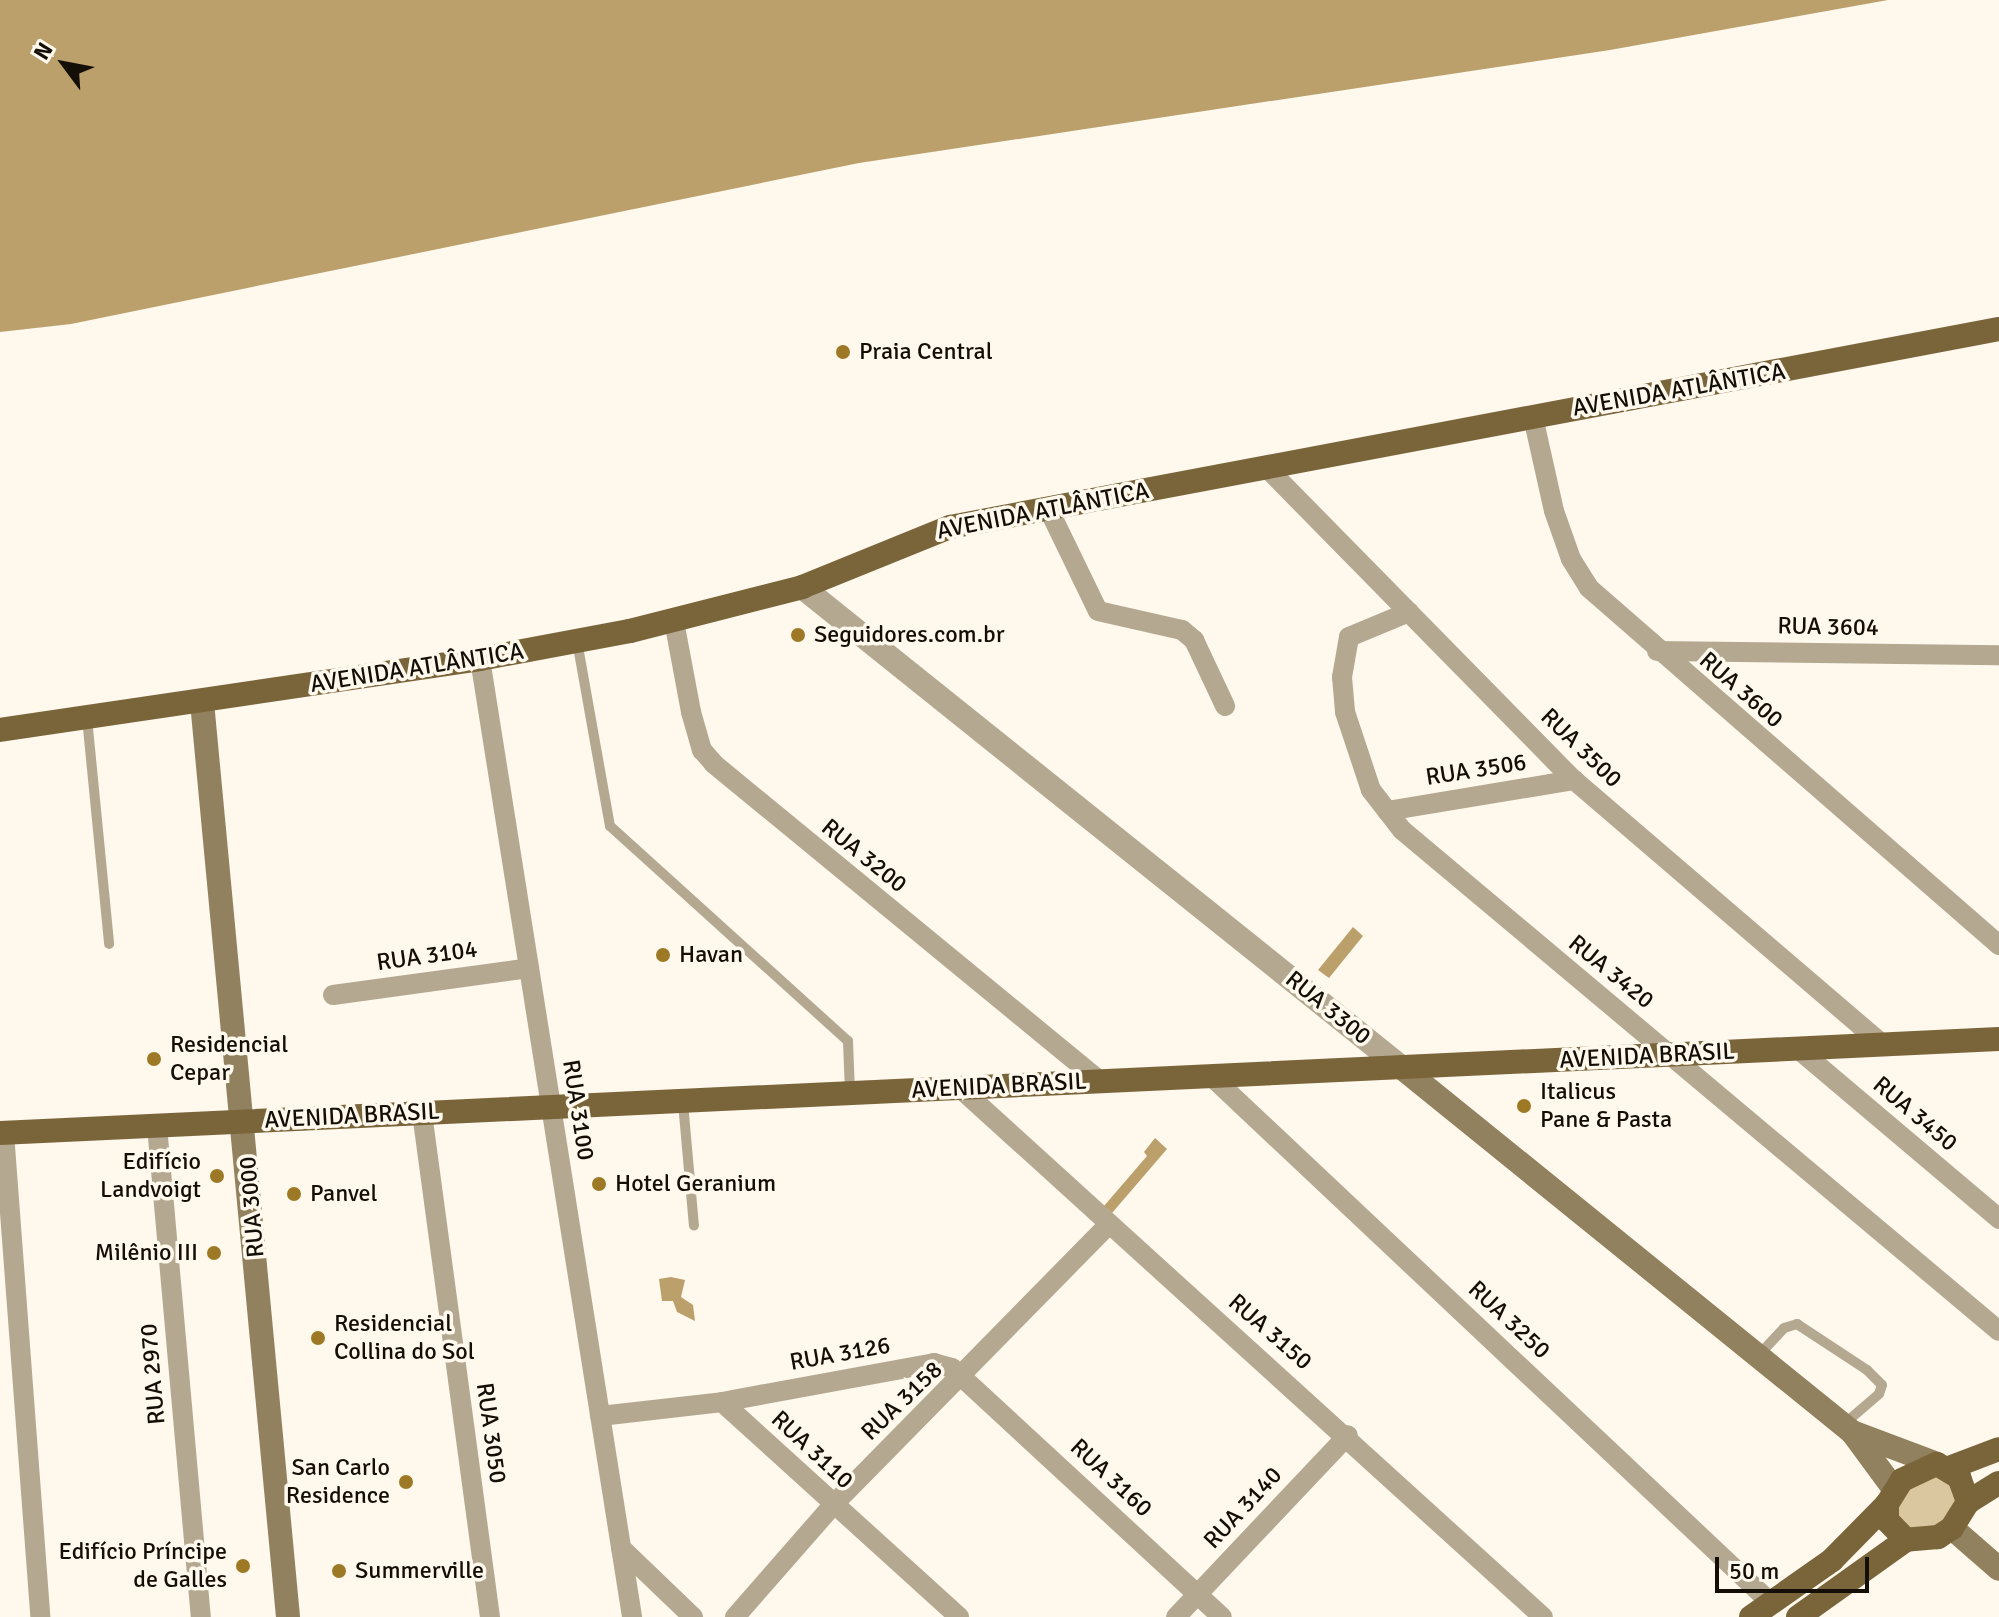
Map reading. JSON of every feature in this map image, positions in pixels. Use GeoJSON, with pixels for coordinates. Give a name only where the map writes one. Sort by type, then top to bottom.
{"type":"FeatureCollection","features":[{"type":"Feature","properties":{"kind":"main road","name":"AVENIDA ATLÂNTICA"},"geometry":{"type":"LineString","coordinates":[[0,730],[202,702],[577,641],[674,621],[802,587],[938,531],[1999,329]]}},
{"type":"Feature","properties":{"kind":"main road","name":"RUA 3000"},"geometry":{"type":"LineString","coordinates":[[202,702],[244,1122],[288,1617]]}},
{"type":"Feature","properties":{"kind":"main road","name":"AVENIDA BRASIL"},"geometry":{"type":"LineString","coordinates":[[2,1133],[1882,1044],[1996,1042]]}},
{"type":"Feature","properties":{"kind":"main road","name":"RUA 3300"},"geometry":{"type":"LineString","coordinates":[[1401,1067],[1848,1428],[1943,1466]]}},
{"type":"Feature","properties":{"kind":"main road","name":"RUA 3300"},"geometry":{"type":"LineString","coordinates":[[1848,1428],[1890,1496]]}},
{"type":"Feature","properties":{"kind":"main road"},"geometry":{"type":"LineString","coordinates":[[1761,1610],[1832,1560],[1915,1471],[1999,1449]]}},
{"type":"Feature","properties":{"kind":"main road"},"geometry":{"type":"LineString","coordinates":[[1943,1466],[1959,1477],[1968,1502]]}},
{"type":"Feature","properties":{"kind":"main road"},"geometry":{"type":"LineString","coordinates":[[1890,1496],[1887,1520],[1906,1540],[1922,1542],[1952,1528],[1968,1502],[1999,1483]]}},
{"type":"Feature","properties":{"kind":"main road"},"geometry":{"type":"LineString","coordinates":[[1952,1528],[1999,1569]]}},
{"type":"Feature","properties":{"kind":"main road"},"geometry":{"type":"LineString","coordinates":[[1799,1617],[1906,1540]]}},
{"type":"Feature","properties":{"kind":"street","name":"RUA 3600"},"geometry":{"type":"LineString","coordinates":[[1533,417],[1554,511],[1571,559],[1589,588],[1657,651],[1999,945]]}},
{"type":"Feature","properties":{"kind":"street","name":"RUA 3500"},"geometry":{"type":"LineString","coordinates":[[1266,467],[1574,780],[1882,1044]]}},
{"type":"Feature","properties":{"kind":"street"},"geometry":{"type":"LineString","coordinates":[[1048,508],[1098,611],[1182,630],[1194,640],[1225,706]]}},
{"type":"Feature","properties":{"kind":"street","name":"RUA 3300"},"geometry":{"type":"LineString","coordinates":[[802,587],[1401,1067]]}},
{"type":"Feature","properties":{"kind":"street","name":"RUA 3420"},"geometry":{"type":"LineString","coordinates":[[1409,612],[1379,627],[1363,628],[1349,637],[1344,649],[1345,712],[1371,790],[1387,811],[1432,861],[1671,1054],[1999,1331]]}},
{"type":"Feature","properties":{"kind":"street","name":"RUA 3200"},"geometry":{"type":"LineString","coordinates":[[674,621],[691,712],[702,750],[714,764],[1100,1081]]}},
{"type":"Feature","properties":{"kind":"street","name":"RUA 3604"},"geometry":{"type":"LineString","coordinates":[[1657,651],[1999,655]]}},
{"type":"Feature","properties":{"kind":"street","name":"RUA 3100"},"geometry":{"type":"LineString","coordinates":[[480,659],[632,1617]]}},
{"type":"Feature","properties":{"kind":"street","name":"RUA 3506"},"geometry":{"type":"LineString","coordinates":[[1387,811],[1574,780]]}},
{"type":"Feature","properties":{"kind":"street","name":"RUA 3104"},"geometry":{"type":"LineString","coordinates":[[333,995],[529,968]]}},
{"type":"Feature","properties":{"kind":"street","name":"RUA 3450"},"geometry":{"type":"LineString","coordinates":[[1797,1048],[1999,1219]]}},
{"type":"Feature","properties":{"kind":"street","name":"RUA 3250"},"geometry":{"type":"LineString","coordinates":[[1211,1076],[1761,1610]]}},
{"type":"Feature","properties":{"kind":"street","name":"RUA 3150"},"geometry":{"type":"LineString","coordinates":[[960,1088],[1348,1435],[1543,1617]]}},
{"type":"Feature","properties":{"kind":"street","name":"RUA 3050"},"geometry":{"type":"LineString","coordinates":[[422,1113],[490,1617]]}},
{"type":"Feature","properties":{"kind":"street","name":"RUA 2970"},"geometry":{"type":"LineString","coordinates":[[157,1126],[201,1617]]}},
{"type":"Feature","properties":{"kind":"street"},"geometry":{"type":"LineString","coordinates":[[2,1133],[40,1617]]}},
{"type":"Feature","properties":{"kind":"street","name":"RUA 3158"},"geometry":{"type":"LineString","coordinates":[[735,1617],[833,1505],[964,1377],[1109,1224]]}},
{"type":"Feature","properties":{"kind":"street","name":"RUA 3126"},"geometry":{"type":"LineString","coordinates":[[722,1402],[934,1363],[964,1377]]}},
{"type":"Feature","properties":{"kind":"street","name":"RUA 3160"},"geometry":{"type":"LineString","coordinates":[[964,1377],[1222,1617]]}},
{"type":"Feature","properties":{"kind":"street"},"geometry":{"type":"LineString","coordinates":[[600,1416],[722,1402]]}},
{"type":"Feature","properties":{"kind":"street","name":"RUA 3110"},"geometry":{"type":"LineString","coordinates":[[722,1402],[959,1617]]}},
{"type":"Feature","properties":{"kind":"street","name":"RUA 3140"},"geometry":{"type":"LineString","coordinates":[[1176,1617],[1348,1435]]}},
{"type":"Feature","properties":{"kind":"street"},"geometry":{"type":"LineString","coordinates":[[621,1548],[693,1617]]}},
{"type":"Feature","properties":{"kind":"lane"},"geometry":{"type":"LineString","coordinates":[[577,641],[610,826],[848,1041],[850,1092]]}},
{"type":"Feature","properties":{"kind":"lane"},"geometry":{"type":"LineString","coordinates":[[87,718],[109,944]]}},
{"type":"Feature","properties":{"kind":"lane"},"geometry":{"type":"LineString","coordinates":[[683,1101],[694,1226]]}},
{"type":"Feature","properties":{"kind":"lane"},"geometry":{"type":"LineString","coordinates":[[1758,1356],[1784,1328],[1797,1324],[1867,1370],[1882,1385],[1879,1394],[1848,1428]]}},
{"type":"Feature","properties":{"kind":"shaded area"},"geometry":{"type":"Polygon","coordinates":[[[0,0],[1888,0],[1610,50],[859,163],[71,324],[0,332],[0,0]]]}},
{"type":"Feature","properties":{"kind":"shaded area"},"geometry":{"type":"Polygon","coordinates":[[[1353,927],[1363,936],[1329,978],[1318,970],[1353,927]]]}},
{"type":"Feature","properties":{"kind":"shaded area"},"geometry":{"type":"Polygon","coordinates":[[[1155,1138],[1167,1149],[1112,1213],[1104,1206],[1147,1156],[1144,1152],[1155,1138]]]}},
{"type":"Feature","properties":{"kind":"shaded area"},"geometry":{"type":"Polygon","coordinates":[[[671,1277],[685,1280],[681,1297],[693,1305],[695,1321],[677,1312],[673,1301],[662,1301],[659,1279],[671,1277]]]}},
{"type":"Feature","properties":{"kind":"shaded area"},"geometry":{"type":"Polygon","coordinates":[[[1934,1474],[1958,1491],[1954,1514],[1921,1533],[1898,1523],[1897,1502],[1904,1491],[1934,1474]]]}},
{"type":"Feature","properties":{"kind":"place","name":"Praia Central"},"geometry":{"type":"Point","coordinates":[843,352]}},
{"type":"Feature","properties":{"kind":"place","name":"Seguidores.com.br"},"geometry":{"type":"Point","coordinates":[798,635]}},
{"type":"Feature","properties":{"kind":"place","name":"Havan"},"geometry":{"type":"Point","coordinates":[663,955]}},
{"type":"Feature","properties":{"kind":"place","name":"Residencial Cepar"},"geometry":{"type":"Point","coordinates":[154,1059]}},
{"type":"Feature","properties":{"kind":"place","name":"Italicus Pane & Pasta"},"geometry":{"type":"Point","coordinates":[1524,1106]}},
{"type":"Feature","properties":{"kind":"place","name":"Edifício Landvoigt"},"geometry":{"type":"Point","coordinates":[217,1176]}},
{"type":"Feature","properties":{"kind":"place","name":"Hotel Geranium"},"geometry":{"type":"Point","coordinates":[599,1184]}},
{"type":"Feature","properties":{"kind":"place","name":"Panvel"},"geometry":{"type":"Point","coordinates":[294,1194]}},
{"type":"Feature","properties":{"kind":"place","name":"Milênio III"},"geometry":{"type":"Point","coordinates":[214,1253]}},
{"type":"Feature","properties":{"kind":"place","name":"Residencial Collina do Sol"},"geometry":{"type":"Point","coordinates":[318,1338]}},
{"type":"Feature","properties":{"kind":"place","name":"San Carlo Residence"},"geometry":{"type":"Point","coordinates":[406,1482]}},
{"type":"Feature","properties":{"kind":"place","name":"Edifício Príncipe de Galles"},"geometry":{"type":"Point","coordinates":[243,1566]}},
{"type":"Feature","properties":{"kind":"place","name":"Summerville"},"geometry":{"type":"Point","coordinates":[339,1571]}}]}
